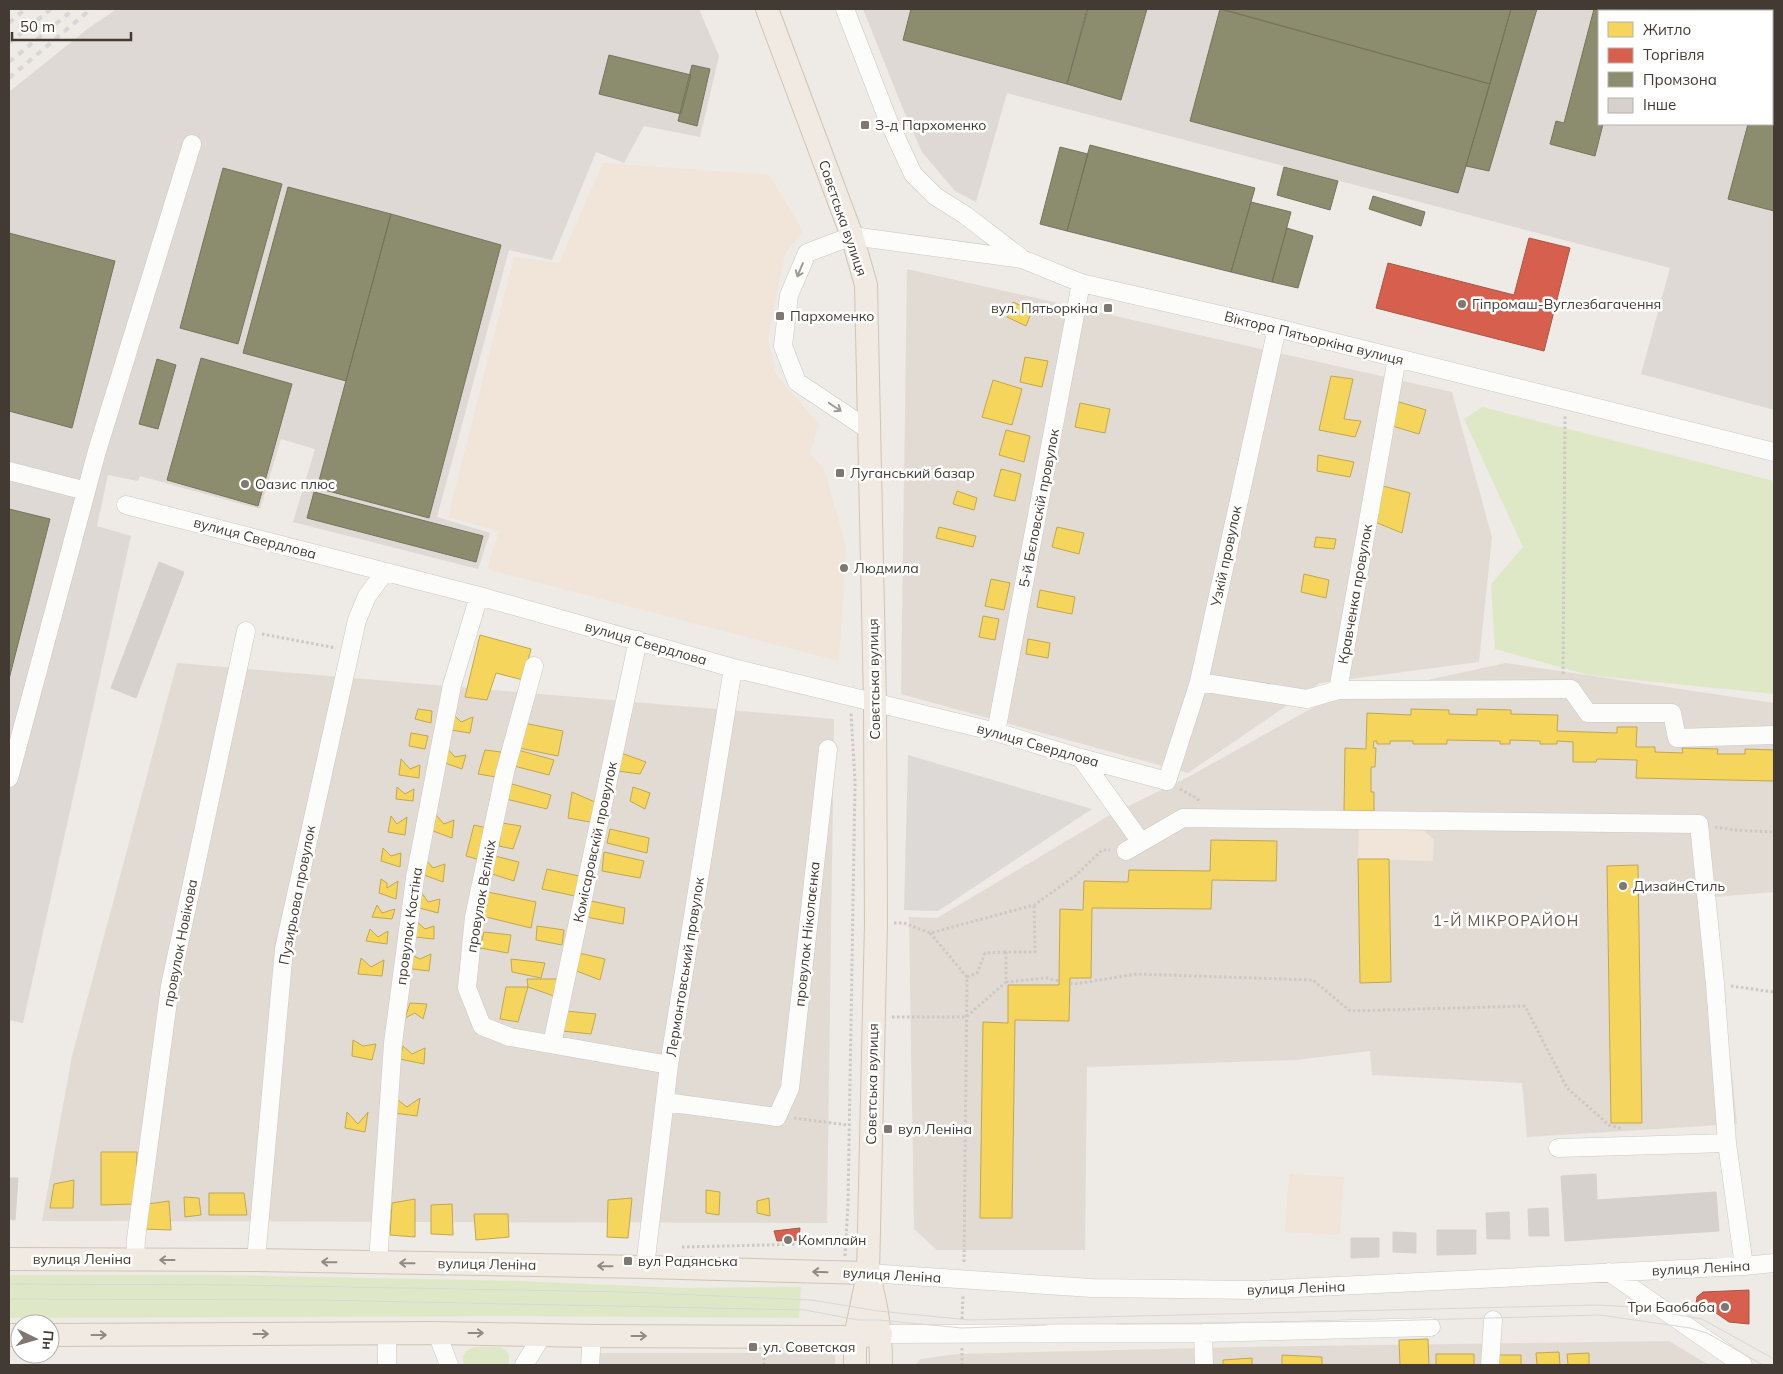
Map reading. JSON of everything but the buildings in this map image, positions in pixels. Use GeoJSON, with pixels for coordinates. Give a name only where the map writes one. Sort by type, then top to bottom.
{"type":"FeatureCollection","features":[{"type":"Feature","properties":{"kind":"main road","name":"Совєтська вулиця"},"geometry":{"type":"LineString","coordinates":[[767,9],[852,236],[866,285],[875,702],[876,923],[868,1273],[878,1311],[881,1334],[881,1365]]}},
{"type":"Feature","properties":{"kind":"main road","name":"вулиця Леніна"},"geometry":{"type":"LineString","coordinates":[[9,1259],[256,1260],[868,1273]]}},
{"type":"Feature","properties":{"kind":"main road"},"geometry":{"type":"LineString","coordinates":[[855,1365],[855,1336],[868,1273]]}},
{"type":"Feature","properties":{"kind":"main road"},"geometry":{"type":"LineString","coordinates":[[60,1335],[437,1333],[592,1336],[855,1336],[881,1334]]}},
{"type":"Feature","properties":{"kind":"street"},"geometry":{"type":"LineString","coordinates":[[845,9],[888,120],[913,174],[935,196],[1022,259]]}},
{"type":"Feature","properties":{"kind":"street"},"geometry":{"type":"LineString","coordinates":[[9,778],[86,491],[192,144]]}},
{"type":"Feature","properties":{"kind":"street","name":"Віктора Пятьоркіна вулиця"},"geometry":{"type":"LineString","coordinates":[[852,236],[1022,259],[1081,283],[1276,328],[1774,452]]}},
{"type":"Feature","properties":{"kind":"street"},"geometry":{"type":"LineString","coordinates":[[852,236],[807,253],[789,295],[783,346],[797,382],[869,430]]}},
{"type":"Feature","properties":{"kind":"street","name":"5-й Бєловскій провулок"},"geometry":{"type":"LineString","coordinates":[[996,732],[1081,283]]}},
{"type":"Feature","properties":{"kind":"street","name":"Узкій провулок"},"geometry":{"type":"LineString","coordinates":[[1167,781],[1199,682],[1276,328]]}},
{"type":"Feature","properties":{"kind":"street","name":"Кравченка провулок"},"geometry":{"type":"LineString","coordinates":[[1338,690],[1397,358]]}},
{"type":"Feature","properties":{"kind":"street"},"geometry":{"type":"LineString","coordinates":[[9,471],[86,491]]}},
{"type":"Feature","properties":{"kind":"street","name":"вулиця Свердлова"},"geometry":{"type":"LineString","coordinates":[[126,504],[479,596],[733,668],[996,732],[1081,758],[1167,781]]}},
{"type":"Feature","properties":{"kind":"street","name":"Пузирьова провулок"},"geometry":{"type":"LineString","coordinates":[[256,1260],[284,948],[357,620],[367,596],[386,572]]}},
{"type":"Feature","properties":{"kind":"street","name":"провулок Костіна"},"geometry":{"type":"LineString","coordinates":[[378,1262],[393,1043],[415,878],[452,686],[479,596]]}},
{"type":"Feature","properties":{"kind":"street","name":"провулок Новікова"},"geometry":{"type":"LineString","coordinates":[[135,1260],[136,1239],[170,986],[246,630]]}},
{"type":"Feature","properties":{"kind":"street","name":"Комісаровскій провулок"},"geometry":{"type":"LineString","coordinates":[[552,1044],[638,640]]}},
{"type":"Feature","properties":{"kind":"street","name":"провулок Вєлікіх"},"geometry":{"type":"LineString","coordinates":[[534,666],[505,772],[476,907],[467,988],[482,1026],[510,1037],[669,1066]]}},
{"type":"Feature","properties":{"kind":"street","name":"Лермонтовський провулок"},"geometry":{"type":"LineString","coordinates":[[645,1267],[669,1066],[733,668]]}},
{"type":"Feature","properties":{"kind":"street"},"geometry":{"type":"LineString","coordinates":[[1199,682],[1307,699],[1338,690],[1571,689],[1588,713],[1672,713],[1678,738],[1774,735]]}},
{"type":"Feature","properties":{"kind":"street","name":"провулок Ніколаєнка"},"geometry":{"type":"LineString","coordinates":[[665,1102],[776,1117],[790,1088],[828,749]]}},
{"type":"Feature","properties":{"kind":"street"},"geometry":{"type":"LineString","coordinates":[[1081,758],[1141,842]]}},
{"type":"Feature","properties":{"kind":"street"},"geometry":{"type":"LineString","coordinates":[[1126,851],[1183,818],[1699,824],[1715,984],[1727,1143],[1744,1266]]}},
{"type":"Feature","properties":{"kind":"street"},"geometry":{"type":"LineString","coordinates":[[1558,1148],[1727,1143]]}},
{"type":"Feature","properties":{"kind":"street","name":"вулиця Леніна"},"geometry":{"type":"LineString","coordinates":[[868,1273],[1091,1288],[1256,1290],[1774,1263]]}},
{"type":"Feature","properties":{"kind":"street"},"geometry":{"type":"LineString","coordinates":[[1609,1272],[1743,1365]]}},
{"type":"Feature","properties":{"kind":"street"},"geometry":{"type":"LineString","coordinates":[[1490,1365],[1493,1320]]}},
{"type":"Feature","properties":{"kind":"street"},"geometry":{"type":"LineString","coordinates":[[881,1334],[1203,1333],[1431,1327]]}},
{"type":"Feature","properties":{"kind":"street"},"geometry":{"type":"LineString","coordinates":[[387,1333],[387,1365]]}},
{"type":"Feature","properties":{"kind":"street"},"geometry":{"type":"LineString","coordinates":[[437,1333],[450,1365]]}},
{"type":"Feature","properties":{"kind":"street"},"geometry":{"type":"LineString","coordinates":[[1203,1333],[1204,1365]]}},
{"type":"Feature","properties":{"kind":"street"},"geometry":{"type":"LineString","coordinates":[[524,1365],[543,1334]]}},
{"type":"Feature","properties":{"kind":"street"},"geometry":{"type":"LineString","coordinates":[[590,1365],[592,1336]]}},
{"type":"Feature","properties":{"kind":"path"},"geometry":{"type":"LineString","coordinates":[[1563,689],[1565,400]]}},
{"type":"Feature","properties":{"kind":"path"},"geometry":{"type":"LineString","coordinates":[[246,630],[349,651]]}},
{"type":"Feature","properties":{"kind":"path"},"geometry":{"type":"LineString","coordinates":[[843,1272],[848,1204],[855,782],[850,696]]}},
{"type":"Feature","properties":{"kind":"path"},"geometry":{"type":"LineString","coordinates":[[1167,781],[1198,799],[1197,818]]}},
{"type":"Feature","properties":{"kind":"path"},"geometry":{"type":"LineString","coordinates":[[1699,824],[1734,830],[1774,832]]}},
{"type":"Feature","properties":{"kind":"path"},"geometry":{"type":"LineString","coordinates":[[930,933],[1034,905],[1075,876],[1102,850],[1126,851]]}},
{"type":"Feature","properties":{"kind":"path"},"geometry":{"type":"LineString","coordinates":[[966,977],[977,973],[984,953],[1035,952],[1034,905]]}},
{"type":"Feature","properties":{"kind":"path"},"geometry":{"type":"LineString","coordinates":[[876,923],[904,923],[930,933],[966,977],[962,1365]]}},
{"type":"Feature","properties":{"kind":"path"},"geometry":{"type":"LineString","coordinates":[[1006,952],[1006,982]]}},
{"type":"Feature","properties":{"kind":"path"},"geometry":{"type":"LineString","coordinates":[[1070,983],[1074,984],[1137,974],[1313,980],[1350,1010],[1525,1006],[1567,1088],[1609,1125],[1623,1129],[1650,1145]]}},
{"type":"Feature","properties":{"kind":"path"},"geometry":{"type":"LineString","coordinates":[[874,1016],[966,1017],[1006,982],[1047,978],[1059,981]]}},
{"type":"Feature","properties":{"kind":"path"},"geometry":{"type":"LineString","coordinates":[[1715,984],[1774,992]]}},
{"type":"Feature","properties":{"kind":"path"},"geometry":{"type":"LineString","coordinates":[[810,1120],[848,1125]]}},
{"type":"Feature","properties":{"kind":"shaded area"},"geometry":{"type":"Polygon","coordinates":[[[117,9],[699,9],[719,56],[700,137],[644,126],[624,163],[596,152],[552,260],[509,250],[437,517],[490,533],[478,569],[293,522],[315,449],[281,439],[260,509],[140,476],[138,481],[108,475],[97,526],[131,536],[23,1023],[9,1020],[9,92],[90,27],[117,9]]]}},
{"type":"Feature","properties":{"kind":"shaded area"},"geometry":{"type":"Polygon","coordinates":[[[863,9],[1774,9],[1774,410],[1641,374],[1670,268],[1007,93],[976,202],[955,191],[922,152],[863,9]]]}},
{"type":"Feature","properties":{"kind":"shaded area"},"geometry":{"type":"Polygon","coordinates":[[[603,163],[769,175],[803,231],[785,253],[768,339],[776,374],[819,425],[810,454],[824,469],[846,547],[839,661],[487,569],[499,531],[448,517],[514,257],[559,263],[603,163]]]}},
{"type":"Feature","properties":{"kind":"shaded area"},"geometry":{"type":"Polygon","coordinates":[[[907,269],[1452,392],[1492,537],[1479,662],[1320,683],[1188,773],[901,694],[907,269]]]}},
{"type":"Feature","properties":{"kind":"shaded area"},"geometry":{"type":"Polygon","coordinates":[[[177,663],[834,719],[827,1223],[42,1221],[72,1056],[177,663]]]}},
{"type":"Feature","properties":{"kind":"shaded area"},"geometry":{"type":"Polygon","coordinates":[[[1506,663],[1774,703],[1774,892],[1714,897],[1737,1124],[1527,1137],[1522,1083],[1372,1075],[1370,1051],[1296,1060],[1087,1067],[1085,1250],[937,1250],[914,1229],[909,917],[937,918],[1110,815],[1190,776],[1321,703],[1506,663]]]}},
{"type":"Feature","properties":{"kind":"shaded area"},"geometry":{"type":"Polygon","coordinates":[[[908,755],[1092,809],[938,911],[904,910],[908,755]]]}},
{"type":"Feature","properties":{"kind":"shaded area"},"geometry":{"type":"Polygon","coordinates":[[[1418,825],[1434,840],[1433,861],[1358,859],[1359,826],[1418,825]]]}},
{"type":"Feature","properties":{"kind":"shaded area"},"geometry":{"type":"Polygon","coordinates":[[[1289,1174],[1344,1177],[1340,1235],[1285,1232],[1289,1174]]]}},
{"type":"Feature","properties":{"kind":"shaded area"},"geometry":{"type":"Polygon","coordinates":[[[1669,1341],[1709,1365],[915,1365],[921,1359],[957,1354],[1242,1347],[1669,1341]]]}},
{"type":"Feature","properties":{"kind":"shaded area"},"geometry":{"type":"Polygon","coordinates":[[[598,1353],[835,1353],[835,1365],[597,1365],[598,1353]]]}},
{"type":"Feature","properties":{"kind":"green space"},"geometry":{"type":"Polygon","coordinates":[[[1482,407],[1774,481],[1774,694],[1588,675],[1495,649],[1491,584],[1523,547],[1464,419],[1482,407]]]}},
{"type":"Feature","properties":{"kind":"green space"},"geometry":{"type":"Polygon","coordinates":[[[9,1275],[211,1275],[520,1281],[680,1288],[801,1287],[799,1318],[516,1316],[60,1318],[60,1314],[10,1314],[9,1318],[9,1275]]]}},
{"type":"Feature","properties":{"kind":"green space"},"geometry":{"type":"Polygon","coordinates":[[[474,1347],[499,1347],[506,1350],[509,1355],[509,1365],[464,1365],[464,1353],[474,1347]]]}},
{"type":"Feature","properties":{"kind":"tram line"},"geometry":{"type":"LineString","coordinates":[[9,1284],[238,1285],[625,1292],[812,1300],[878,1311],[970,1320],[1598,1305],[1632,1307],[1702,1319],[1774,1359]]}},
{"type":"Feature","properties":{"kind":"tram line"},"geometry":{"type":"LineString","coordinates":[[9,1299],[318,1300],[805,1310],[858,1320],[879,1320],[962,1328],[1047,1325]]}},
{"type":"Feature","properties":{"kind":"tram line"},"geometry":{"type":"LineString","coordinates":[[1117,1324],[1380,1321],[1600,1315],[1690,1328],[1707,1333],[1763,1365]]}},
{"type":"Feature","properties":{"kind":"railway"},"geometry":{"type":"LineString","coordinates":[[9,23],[25,9]]}},
{"type":"Feature","properties":{"kind":"railway"},"geometry":{"type":"LineString","coordinates":[[9,43],[51,9]]}},
{"type":"Feature","properties":{"kind":"railway"},"geometry":{"type":"LineString","coordinates":[[9,62],[74,9]]}},
{"type":"Feature","properties":{"kind":"railway"},"geometry":{"type":"LineString","coordinates":[[9,78],[91,9]]}},
{"type":"Feature","properties":{"kind":"place","name":"З-д Пархоменко"},"geometry":{"type":"Point","coordinates":[865,125]}},
{"type":"Feature","properties":{"kind":"place","name":"Гіпромаш-Вуглезбагачення"},"geometry":{"type":"Point","coordinates":[1462,304]}},
{"type":"Feature","properties":{"kind":"place","name":"вул. Пятьоркіна"},"geometry":{"type":"Point","coordinates":[1108,308]}},
{"type":"Feature","properties":{"kind":"place","name":"Пархоменко"},"geometry":{"type":"Point","coordinates":[780,316]}},
{"type":"Feature","properties":{"kind":"place","name":"Луганський базар"},"geometry":{"type":"Point","coordinates":[840,473]}},
{"type":"Feature","properties":{"kind":"place","name":"Оазис плюс"},"geometry":{"type":"Point","coordinates":[245,484]}},
{"type":"Feature","properties":{"kind":"place","name":"Людмила"},"geometry":{"type":"Point","coordinates":[844,568]}},
{"type":"Feature","properties":{"kind":"place","name":"ДизайнСтиль"},"geometry":{"type":"Point","coordinates":[1623,886]}},
{"type":"Feature","properties":{"kind":"place","name":"вул Леніна"},"geometry":{"type":"Point","coordinates":[888,1129]}},
{"type":"Feature","properties":{"kind":"place","name":"Комплайн"},"geometry":{"type":"Point","coordinates":[788,1240]}},
{"type":"Feature","properties":{"kind":"place","name":"вул Радянська"},"geometry":{"type":"Point","coordinates":[628,1261]}},
{"type":"Feature","properties":{"kind":"place","name":"Три Баобаба"},"geometry":{"type":"Point","coordinates":[1725,1307]}},
{"type":"Feature","properties":{"kind":"place","name":"ул. Советская"},"geometry":{"type":"Point","coordinates":[753,1347]}},
{"type":"Feature","properties":{"kind":"district","name":"1-Й МІКРОРАЙОН"},"geometry":{"type":"Point","coordinates":[1506,920]}}]}
